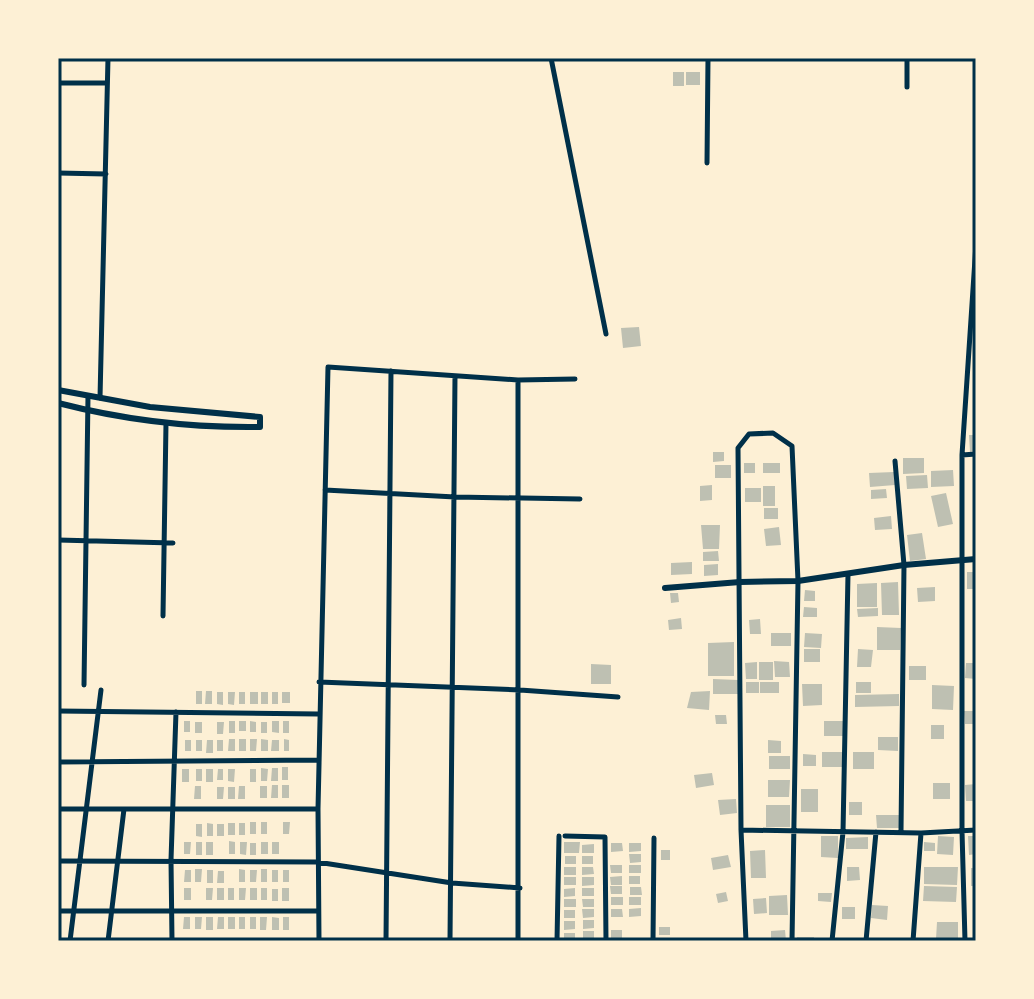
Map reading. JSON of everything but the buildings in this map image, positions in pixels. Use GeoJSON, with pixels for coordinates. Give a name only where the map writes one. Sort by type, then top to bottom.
{"type":"FeatureCollection","features":[{"type":"Feature","properties":{"kind":"street"},"geometry":{"type":"LineString","coordinates":[[100,398],[108,58]]}},
{"type":"Feature","properties":{"kind":"street"},"geometry":{"type":"LineString","coordinates":[[551,58],[606,334]]}},
{"type":"Feature","properties":{"kind":"street"},"geometry":{"type":"LineString","coordinates":[[707,163],[708,58]]}},
{"type":"Feature","properties":{"kind":"street"},"geometry":{"type":"LineString","coordinates":[[907,58],[907,87]]}},
{"type":"Feature","properties":{"kind":"street"},"geometry":{"type":"LineString","coordinates":[[58,83],[107,83]]}},
{"type":"Feature","properties":{"kind":"street"},"geometry":{"type":"LineString","coordinates":[[58,173],[106,174]]}},
{"type":"Feature","properties":{"kind":"street"},"geometry":{"type":"LineString","coordinates":[[965,941],[962,455],[976,245]]}},
{"type":"Feature","properties":{"kind":"street"},"geometry":{"type":"LineString","coordinates":[[319,941],[318,714],[328,367],[518,380],[575,379]]}},
{"type":"Feature","properties":{"kind":"street"},"geometry":{"type":"LineString","coordinates":[[386,941],[391,371]]}},
{"type":"Feature","properties":{"kind":"street"},"geometry":{"type":"LineString","coordinates":[[450,941],[455,376]]}},
{"type":"Feature","properties":{"kind":"street"},"geometry":{"type":"LineString","coordinates":[[518,380],[518,941]]}},
{"type":"Feature","properties":{"kind":"street"},"geometry":{"type":"LineString","coordinates":[[58,390],[163,409],[260,417],[260,427],[212,428],[166,423],[58,403]]}},
{"type":"Feature","properties":{"kind":"street"},"geometry":{"type":"LineString","coordinates":[[84,685],[88,396]]}},
{"type":"Feature","properties":{"kind":"street"},"geometry":{"type":"LineString","coordinates":[[163,616],[166,423]]}},
{"type":"Feature","properties":{"kind":"street"},"geometry":{"type":"LineString","coordinates":[[746,941],[741,830],[738,448],[749,434],[773,433],[792,446],[798,581],[792,941]]}},
{"type":"Feature","properties":{"kind":"street"},"geometry":{"type":"LineString","coordinates":[[962,455],[976,454]]}},
{"type":"Feature","properties":{"kind":"street"},"geometry":{"type":"LineString","coordinates":[[895,461],[904,565],[901,832]]}},
{"type":"Feature","properties":{"kind":"street"},"geometry":{"type":"LineString","coordinates":[[325,490],[455,497],[580,499]]}},
{"type":"Feature","properties":{"kind":"street"},"geometry":{"type":"LineString","coordinates":[[58,540],[173,543]]}},
{"type":"Feature","properties":{"kind":"street"},"geometry":{"type":"LineString","coordinates":[[665,588],[798,581],[904,565],[976,559]]}},
{"type":"Feature","properties":{"kind":"street"},"geometry":{"type":"LineString","coordinates":[[832,941],[843,832],[848,574]]}},
{"type":"Feature","properties":{"kind":"street"},"geometry":{"type":"LineString","coordinates":[[319,682],[618,697]]}},
{"type":"Feature","properties":{"kind":"street"},"geometry":{"type":"LineString","coordinates":[[70,941],[101,690]]}},
{"type":"Feature","properties":{"kind":"street"},"geometry":{"type":"LineString","coordinates":[[58,711],[318,714]]}},
{"type":"Feature","properties":{"kind":"street"},"geometry":{"type":"LineString","coordinates":[[172,941],[171,860],[176,712]]}},
{"type":"Feature","properties":{"kind":"street"},"geometry":{"type":"LineString","coordinates":[[58,762],[318,760]]}},
{"type":"Feature","properties":{"kind":"street"},"geometry":{"type":"LineString","coordinates":[[58,809],[318,809]]}},
{"type":"Feature","properties":{"kind":"street"},"geometry":{"type":"LineString","coordinates":[[108,941],[124,809]]}},
{"type":"Feature","properties":{"kind":"street"},"geometry":{"type":"LineString","coordinates":[[741,830],[921,833],[976,830]]}},
{"type":"Feature","properties":{"kind":"street"},"geometry":{"type":"LineString","coordinates":[[866,941],[876,832]]}},
{"type":"Feature","properties":{"kind":"street"},"geometry":{"type":"LineString","coordinates":[[913,941],[921,833]]}},
{"type":"Feature","properties":{"kind":"street"},"geometry":{"type":"LineString","coordinates":[[557,941],[562,836],[605,837],[606,941]]}},
{"type":"Feature","properties":{"kind":"street"},"geometry":{"type":"LineString","coordinates":[[653,941],[654,838]]}},
{"type":"Feature","properties":{"kind":"street"},"geometry":{"type":"LineString","coordinates":[[58,861],[317,862],[452,883],[520,888]]}},
{"type":"Feature","properties":{"kind":"street"},"geometry":{"type":"LineString","coordinates":[[58,911],[318,911]]}}]}
